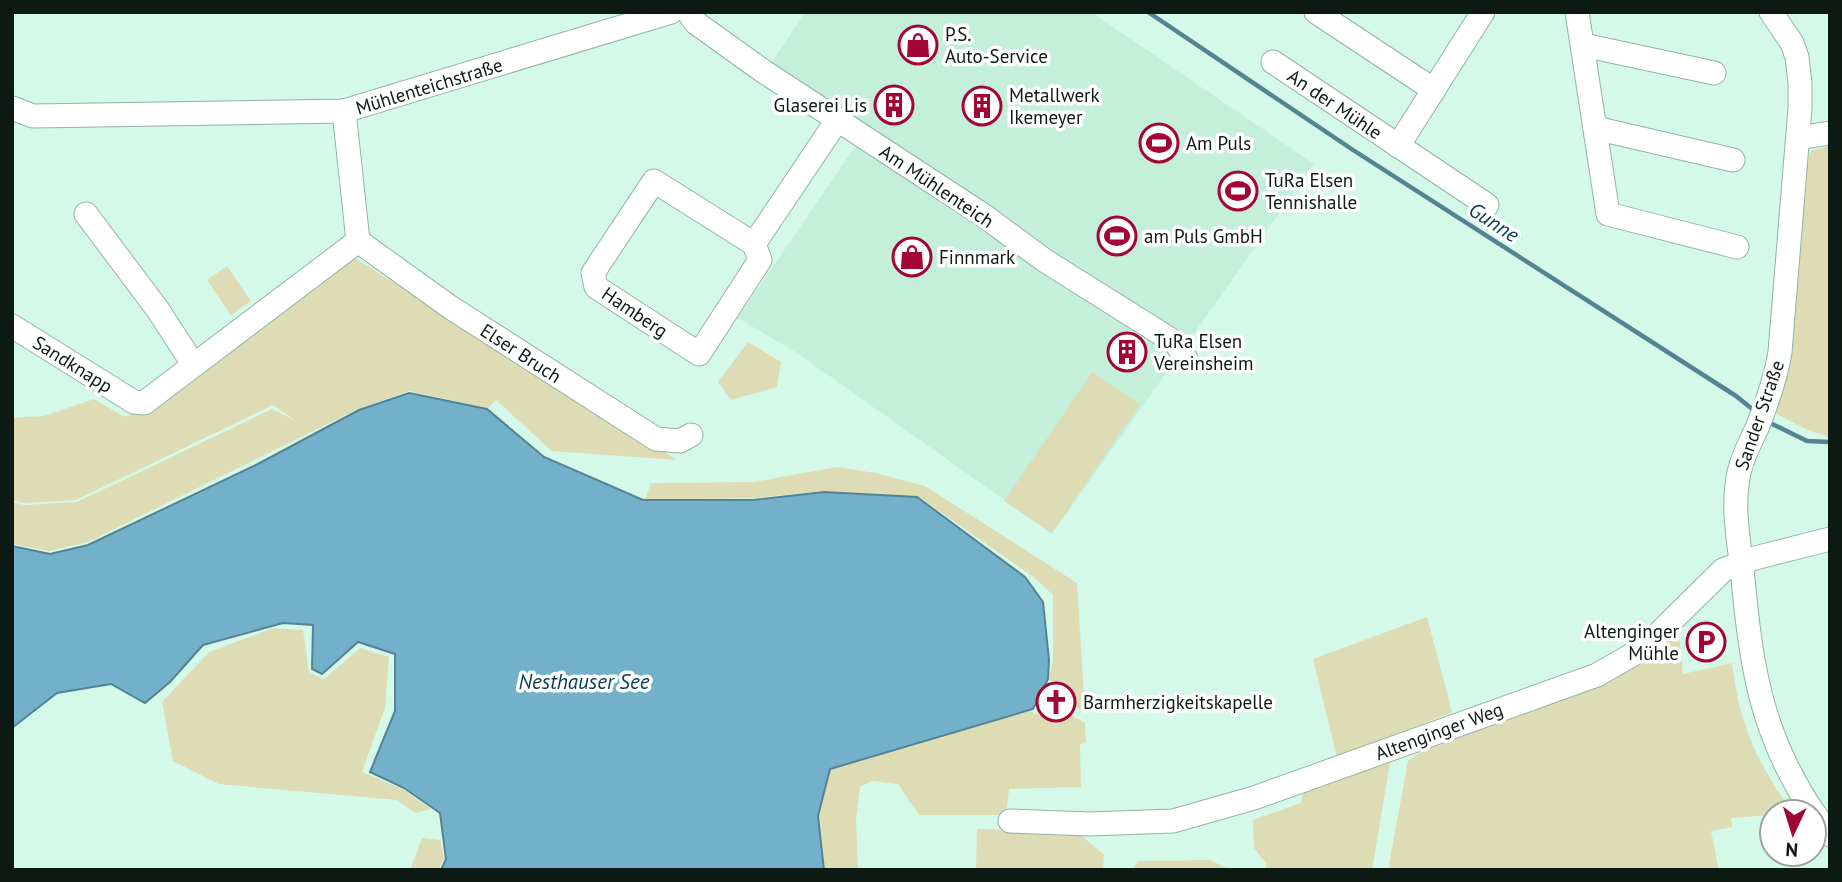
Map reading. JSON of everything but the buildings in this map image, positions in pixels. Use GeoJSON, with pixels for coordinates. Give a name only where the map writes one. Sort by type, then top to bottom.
{"type":"FeatureCollection","features":[{"type":"Feature","properties":{"kind":"street","name":"Mühlenteichstraße"},"geometry":{"type":"LineString","coordinates":[[12,108],[33,116],[344,111],[671,12]]}},
{"type":"Feature","properties":{"kind":"street","name":"Am Mühlenteich"},"geometry":{"type":"LineString","coordinates":[[688,12],[696,23],[763,71],[983,215],[1044,260],[1176,343],[1186,359]]}},
{"type":"Feature","properties":{"kind":"street"},"geometry":{"type":"LineString","coordinates":[[1316,12],[1434,90]]}},
{"type":"Feature","properties":{"kind":"street","name":"An der Mühle"},"geometry":{"type":"LineString","coordinates":[[1398,146],[1483,12]]}},
{"type":"Feature","properties":{"kind":"street"},"geometry":{"type":"LineString","coordinates":[[1577,12],[1608,214],[1737,247]]}},
{"type":"Feature","properties":{"kind":"street","name":"Sander Straße"},"geometry":{"type":"LineString","coordinates":[[1771,12],[1785,30],[1797,57],[1800,83],[1798,138],[1776,378],[1740,468],[1737,482],[1737,528],[1755,678],[1764,713],[1787,768],[1805,798]]}},
{"type":"Feature","properties":{"kind":"street"},"geometry":{"type":"LineString","coordinates":[[1583,45],[1714,73]]}},
{"type":"Feature","properties":{"kind":"street","name":"An der Mühle"},"geometry":{"type":"LineString","coordinates":[[1273,62],[1487,205]]}},
{"type":"Feature","properties":{"kind":"street"},"geometry":{"type":"LineString","coordinates":[[86,214],[158,310],[193,364],[358,241],[344,111]]}},
{"type":"Feature","properties":{"kind":"street","name":"Hamberg"},"geometry":{"type":"LineString","coordinates":[[754,244],[838,120]]}},
{"type":"Feature","properties":{"kind":"street"},"geometry":{"type":"LineString","coordinates":[[1595,128],[1733,160]]}},
{"type":"Feature","properties":{"kind":"street"},"geometry":{"type":"LineString","coordinates":[[1798,138],[1830,133]]}},
{"type":"Feature","properties":{"kind":"street","name":"Hamberg"},"geometry":{"type":"LineString","coordinates":[[654,181],[754,244],[760,260],[699,354],[596,287],[593,273],[654,181]]}},
{"type":"Feature","properties":{"kind":"street","name":"Elser Bruch"},"geometry":{"type":"LineString","coordinates":[[358,241],[450,307],[656,439],[680,441],[691,435]]}},
{"type":"Feature","properties":{"kind":"street","name":"Sandknapp"},"geometry":{"type":"LineString","coordinates":[[12,326],[134,402],[144,403],[193,364]]}},
{"type":"Feature","properties":{"kind":"street","name":"Altenginger Weg"},"geometry":{"type":"LineString","coordinates":[[1010,821],[1088,824],[1173,821],[1255,798],[1597,675],[1644,648],[1723,570],[1830,539]]}},
{"type":"Feature","properties":{"kind":"shaded area"},"geometry":{"type":"Polygon","coordinates":[[[805,12],[1091,12],[1314,164],[1052,534],[797,353],[738,318],[867,129],[771,64],[805,12]]]}},
{"type":"Feature","properties":{"kind":"shaded area"},"geometry":{"type":"Polygon","coordinates":[[[1828,146],[1830,437],[1808,430],[1773,412],[1805,162],[1811,151],[1828,146]]]}},
{"type":"Feature","properties":{"kind":"shaded area"},"geometry":{"type":"Polygon","coordinates":[[[355,258],[677,460],[552,451],[496,400],[488,408],[409,391],[358,409],[88,542],[49,551],[12,544],[12,502],[24,505],[77,502],[272,409],[296,421],[273,405],[76,500],[24,503],[12,500],[12,418],[44,416],[94,399],[125,417],[355,258]]]}},
{"type":"Feature","properties":{"kind":"shaded area"},"geometry":{"type":"Polygon","coordinates":[[[227,266],[251,301],[231,315],[207,280],[227,266]]]}},
{"type":"Feature","properties":{"kind":"shaded area"},"geometry":{"type":"Polygon","coordinates":[[[748,342],[781,362],[777,387],[731,400],[718,382],[748,342]]]}},
{"type":"Feature","properties":{"kind":"shaded area"},"geometry":{"type":"Polygon","coordinates":[[[1092,372],[1140,404],[1052,533],[1004,501],[1092,372]]]}},
{"type":"Feature","properties":{"kind":"shaded area"},"geometry":{"type":"Polygon","coordinates":[[[837,467],[875,473],[925,486],[1077,583],[1085,711],[1077,708],[1068,689],[1049,680],[1053,659],[1053,595],[1032,576],[919,497],[823,491],[754,498],[645,500],[651,483],[754,482],[837,467]]]}},
{"type":"Feature","properties":{"kind":"shaded area"},"geometry":{"type":"Polygon","coordinates":[[[1427,617],[1452,712],[1337,758],[1313,659],[1427,617]]]}},
{"type":"Feature","properties":{"kind":"shaded area"},"geometry":{"type":"Polygon","coordinates":[[[1678,627],[1683,674],[1732,663],[1739,705],[1747,731],[1770,779],[1783,798],[1758,798],[1758,816],[1731,818],[1732,827],[1711,831],[1719,870],[1388,870],[1408,761],[1435,741],[1678,627]]]}},
{"type":"Feature","properties":{"kind":"shaded area"},"geometry":{"type":"Polygon","coordinates":[[[273,628],[303,630],[309,672],[324,679],[360,648],[389,657],[385,708],[362,772],[404,790],[431,809],[415,813],[397,800],[219,784],[173,761],[162,702],[209,652],[273,628]]]}},
{"type":"Feature","properties":{"kind":"shaded area"},"geometry":{"type":"Polygon","coordinates":[[[1030,711],[1052,721],[1071,715],[1085,723],[1086,743],[1080,744],[1081,787],[1009,789],[1006,815],[919,815],[898,784],[871,781],[860,787],[856,820],[858,870],[825,870],[819,816],[830,769],[1030,711]]]}},
{"type":"Feature","properties":{"kind":"shaded area"},"geometry":{"type":"Polygon","coordinates":[[[1390,762],[1372,870],[1266,870],[1266,863],[1254,848],[1253,820],[1301,803],[1303,791],[1390,762]]]}},
{"type":"Feature","properties":{"kind":"shaded area"},"geometry":{"type":"Polygon","coordinates":[[[977,829],[1076,831],[1104,855],[1103,870],[976,870],[977,829]]]}},
{"type":"Feature","properties":{"kind":"shaded area"},"geometry":{"type":"Polygon","coordinates":[[[422,838],[440,840],[444,858],[438,870],[410,870],[422,838]]]}},
{"type":"Feature","properties":{"kind":"shaded area"},"geometry":{"type":"Polygon","coordinates":[[[1210,860],[1231,870],[1133,870],[1138,861],[1210,860]]]}},
{"type":"Feature","properties":{"kind":"water","name":"Nesthauser See"},"geometry":{"type":"Polygon","coordinates":[[[409,393],[487,409],[544,457],[643,500],[753,500],[824,492],[917,497],[1025,577],[1043,602],[1049,660],[1048,679],[1033,709],[830,769],[818,816],[824,870],[441,870],[446,859],[440,813],[404,788],[370,772],[395,711],[395,654],[358,642],[322,674],[312,669],[313,625],[283,623],[203,645],[170,682],[145,703],[111,684],[57,693],[12,728],[12,546],[50,554],[88,545],[256,465],[359,410],[409,393]]]}},
{"type":"Feature","properties":{"kind":"waterway","name":"Gunne"},"geometry":{"type":"LineString","coordinates":[[1148,12],[1353,150],[1736,396],[1756,412]]}},
{"type":"Feature","properties":{"kind":"waterway","name":"Gunne"},"geometry":{"type":"LineString","coordinates":[[1768,422],[1807,441],[1830,442]]}},
{"type":"Feature","properties":{"kind":"place","name":"P.S. Auto-Service"},"geometry":{"type":"Point","coordinates":[918,45]}},
{"type":"Feature","properties":{"kind":"place","name":"Glaserei Lis"},"geometry":{"type":"Point","coordinates":[894,105]}},
{"type":"Feature","properties":{"kind":"place","name":"Metallwerk Ikemeyer"},"geometry":{"type":"Point","coordinates":[982,106]}},
{"type":"Feature","properties":{"kind":"place","name":"Am Puls"},"geometry":{"type":"Point","coordinates":[1159,143]}},
{"type":"Feature","properties":{"kind":"place","name":"TuRa Elsen Tennishalle"},"geometry":{"type":"Point","coordinates":[1238,191]}},
{"type":"Feature","properties":{"kind":"place","name":"am Puls GmbH"},"geometry":{"type":"Point","coordinates":[1117,236]}},
{"type":"Feature","properties":{"kind":"place","name":"Finnmark"},"geometry":{"type":"Point","coordinates":[912,257]}},
{"type":"Feature","properties":{"kind":"place","name":"TuRa Elsen Vereinsheim"},"geometry":{"type":"Point","coordinates":[1127,352]}},
{"type":"Feature","properties":{"kind":"place","name":"Altenginger Mühle"},"geometry":{"type":"Point","coordinates":[1706,642]}},
{"type":"Feature","properties":{"kind":"place","name":"Barmherzigkeitskapelle"},"geometry":{"type":"Point","coordinates":[1056,702]}}]}
